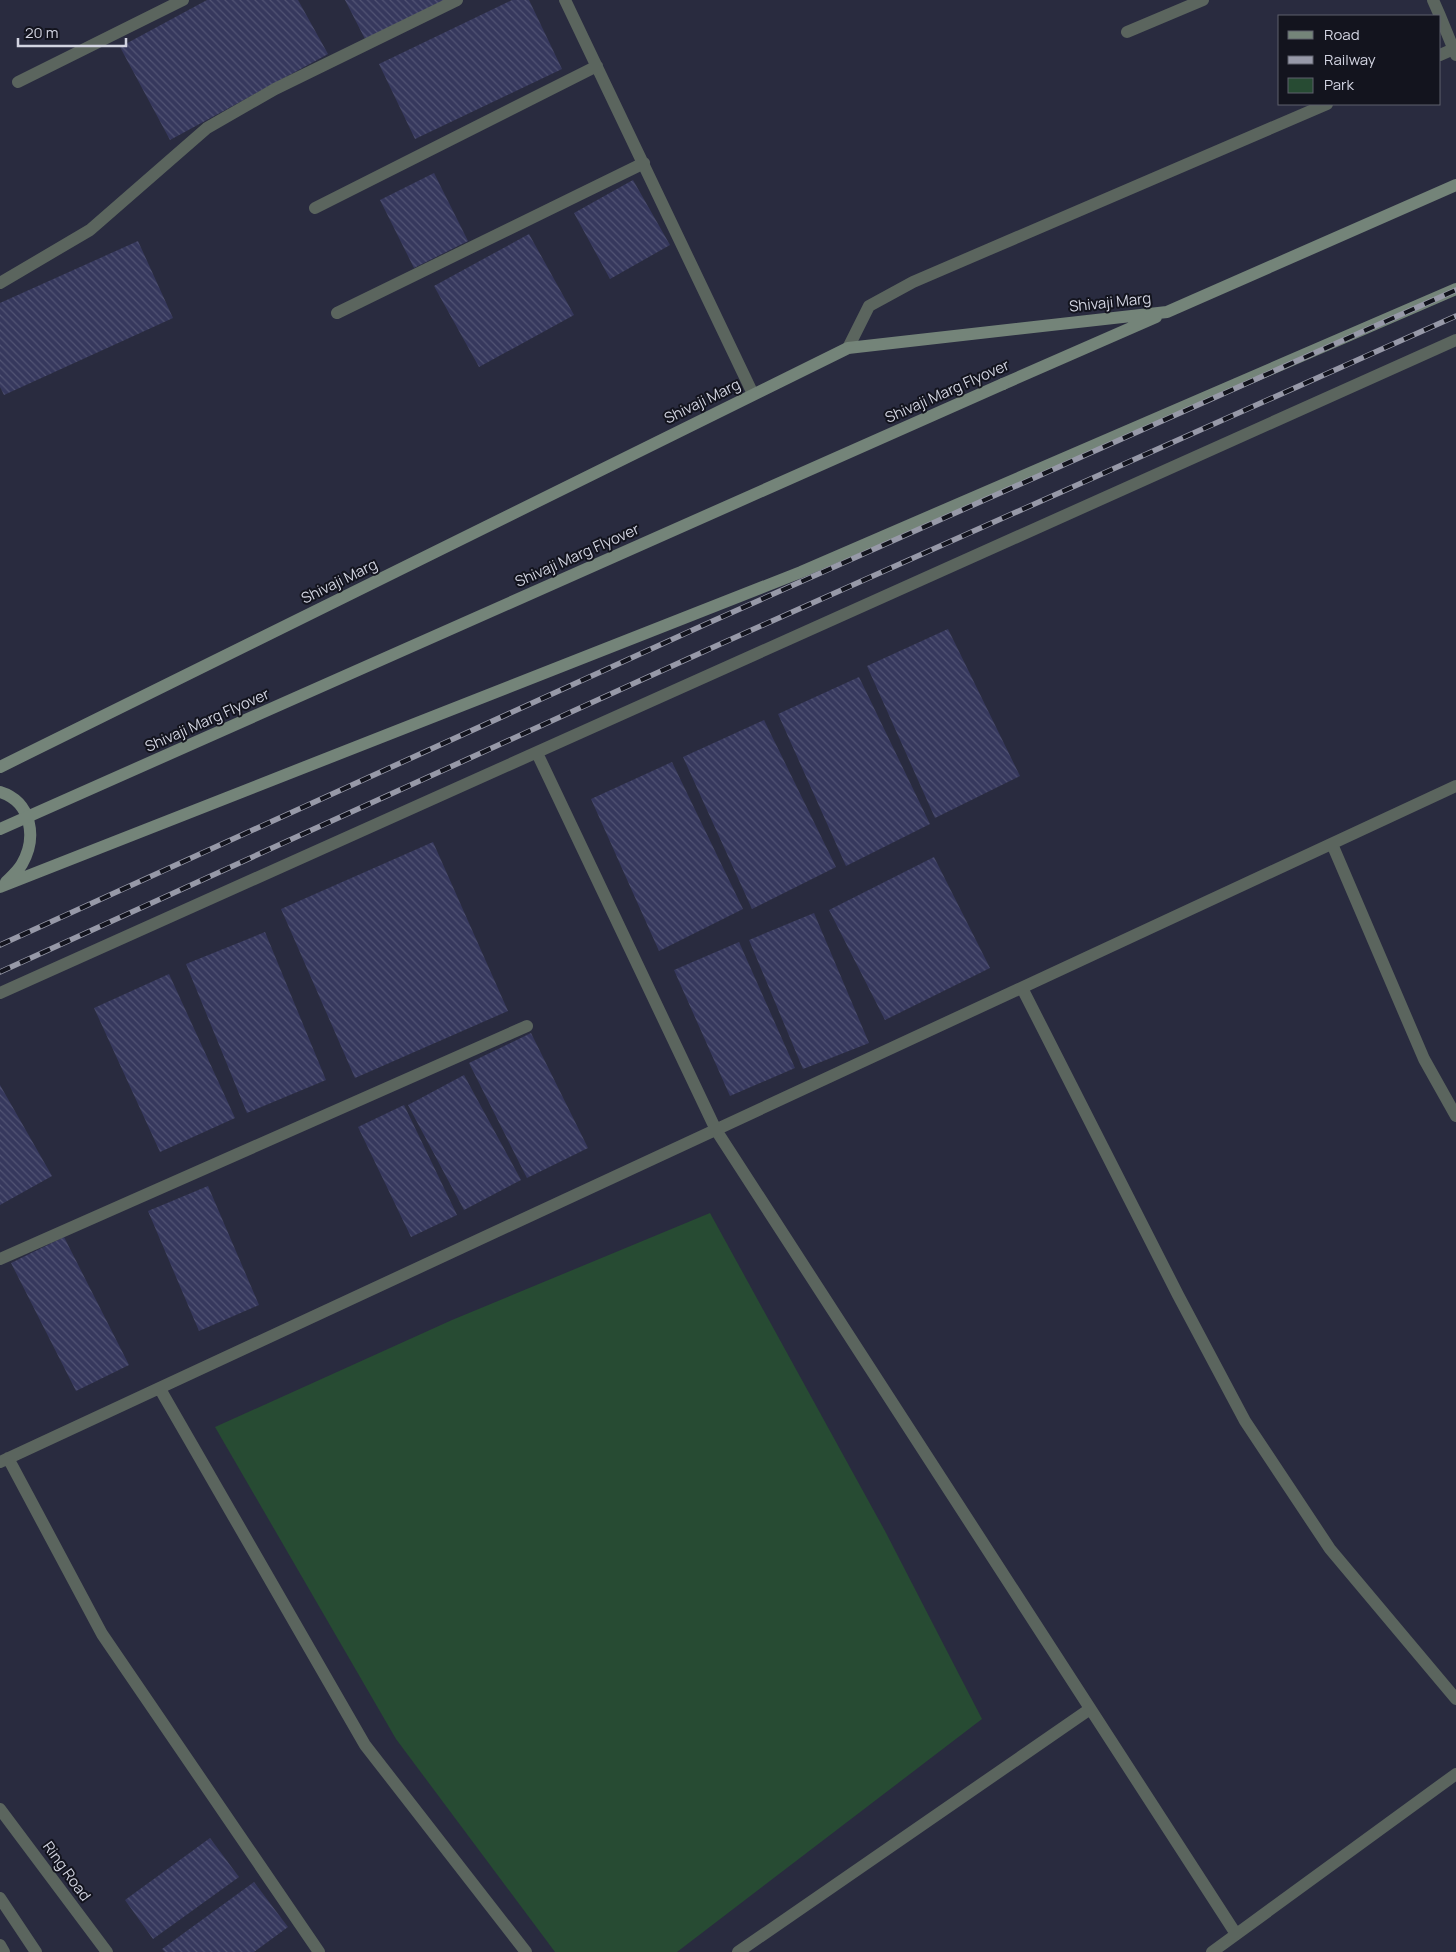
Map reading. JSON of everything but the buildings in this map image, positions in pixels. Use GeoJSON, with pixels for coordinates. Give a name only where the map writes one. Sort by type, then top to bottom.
{"type":"FeatureCollection","features":[{"type":"Feature","properties":{"kind":"main road","name":"Shivaji Marg"},"geometry":{"type":"LineString","coordinates":[[0,767],[848,348],[1167,312],[1456,185]]}},
{"type":"Feature","properties":{"kind":"main road"},"geometry":{"type":"LineString","coordinates":[[1,887],[801,572],[1456,289]]}},
{"type":"Feature","properties":{"kind":"main road","name":"Shivaji Marg Flyover"},"geometry":{"type":"LineString","coordinates":[[0,829],[1167,312]]}},
{"type":"Feature","properties":{"kind":"main road"},"geometry":{"type":"LineString","coordinates":[[0,792],[18,802],[28,815],[31,830],[28,850],[22,866],[1,887]]}},
{"type":"Feature","properties":{"kind":"street"},"geometry":{"type":"LineString","coordinates":[[18,82],[183,0]]}},
{"type":"Feature","properties":{"kind":"street"},"geometry":{"type":"LineString","coordinates":[[0,282],[90,230],[207,128],[275,89],[457,0]]}},
{"type":"Feature","properties":{"kind":"street"},"geometry":{"type":"LineString","coordinates":[[565,0],[753,394]]}},
{"type":"Feature","properties":{"kind":"street"},"geometry":{"type":"LineString","coordinates":[[1127,32],[1203,0]]}},
{"type":"Feature","properties":{"kind":"street"},"geometry":{"type":"LineString","coordinates":[[1433,0],[1440,15]]}},
{"type":"Feature","properties":{"kind":"street"},"geometry":{"type":"LineString","coordinates":[[1441,18],[1455,51],[1441,55]]}},
{"type":"Feature","properties":{"kind":"street"},"geometry":{"type":"LineString","coordinates":[[315,208],[597,66]]}},
{"type":"Feature","properties":{"kind":"street"},"geometry":{"type":"LineString","coordinates":[[848,348],[869,306],[913,282],[1325,105]]}},
{"type":"Feature","properties":{"kind":"street"},"geometry":{"type":"LineString","coordinates":[[337,313],[644,163]]}},
{"type":"Feature","properties":{"kind":"street"},"geometry":{"type":"LineString","coordinates":[[0,993],[1456,340]]}},
{"type":"Feature","properties":{"kind":"street"},"geometry":{"type":"LineString","coordinates":[[537,753],[716,1130],[1236,1934]]}},
{"type":"Feature","properties":{"kind":"street"},"geometry":{"type":"LineString","coordinates":[[319,1952],[102,1634],[4,1460],[1456,786]]}},
{"type":"Feature","properties":{"kind":"street"},"geometry":{"type":"LineString","coordinates":[[1332,844],[1424,1059],[1456,1116]]}},
{"type":"Feature","properties":{"kind":"street"},"geometry":{"type":"LineString","coordinates":[[1022,988],[1178,1295],[1245,1421],[1330,1549],[1456,1699]]}},
{"type":"Feature","properties":{"kind":"street"},"geometry":{"type":"LineString","coordinates":[[0,1259],[527,1026]]}},
{"type":"Feature","properties":{"kind":"street"},"geometry":{"type":"LineString","coordinates":[[160,1388],[365,1745],[526,1952]]}},
{"type":"Feature","properties":{"kind":"street"},"geometry":{"type":"LineString","coordinates":[[738,1952],[1090,1709]]}},
{"type":"Feature","properties":{"kind":"street"},"geometry":{"type":"LineString","coordinates":[[1212,1952],[1456,1774]]}},
{"type":"Feature","properties":{"kind":"street","name":"Ring Road"},"geometry":{"type":"LineString","coordinates":[[0,1809],[107,1952]]}},
{"type":"Feature","properties":{"kind":"street"},"geometry":{"type":"LineString","coordinates":[[0,1898],[36,1952]]}},
{"type":"Feature","properties":{"kind":"street"},"geometry":{"type":"LineString","coordinates":[[0,1946],[4,1952]]}},
{"type":"Feature","properties":{"kind":"green space"},"geometry":{"type":"Polygon","coordinates":[[[710,1213],[885,1531],[982,1719],[677,1952],[555,1952],[396,1739],[215,1427],[452,1320],[710,1213]]]}},
{"type":"Feature","properties":{"kind":"railway"},"geometry":{"type":"LineString","coordinates":[[0,945],[706,624],[1456,290]]}},
{"type":"Feature","properties":{"kind":"railway"},"geometry":{"type":"LineString","coordinates":[[0,972],[716,646],[1456,316]]}}]}
